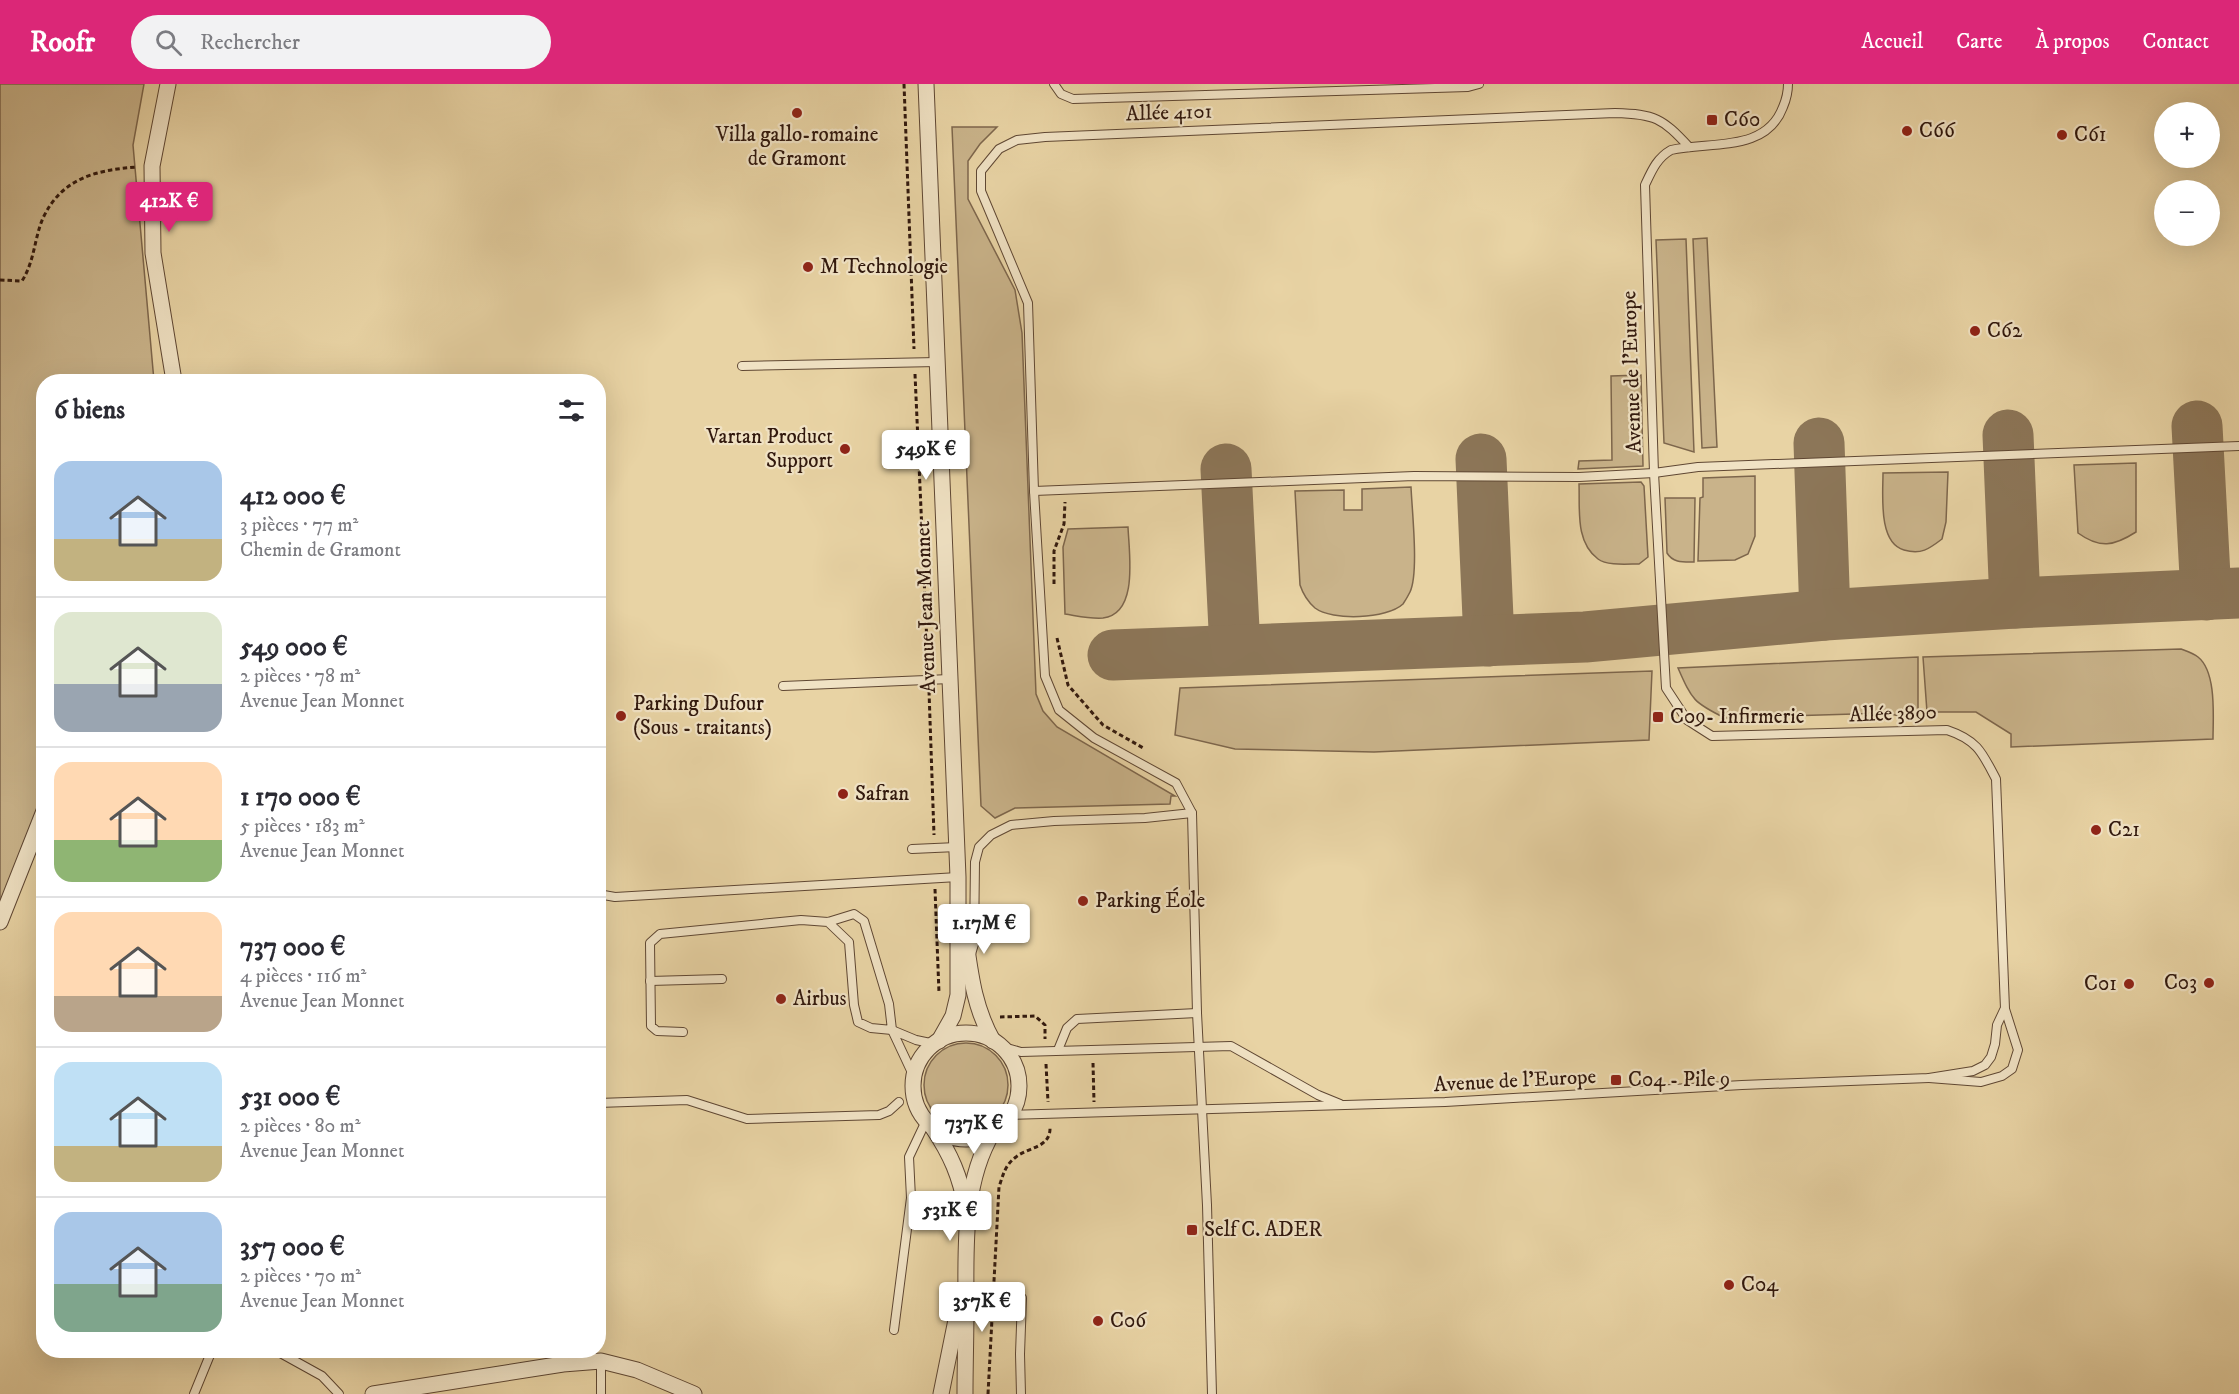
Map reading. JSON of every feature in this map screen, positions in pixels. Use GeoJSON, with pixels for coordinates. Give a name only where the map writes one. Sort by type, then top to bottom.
{"type":"FeatureCollection","features":[{"type":"Feature","properties":{"kind":"street"},"geometry":{"type":"LineString","coordinates":[[168,84],[152,166],[153,253],[173,374]]}},
{"type":"Feature","properties":{"kind":"street","name":"Avenue Jean Monnet"},"geometry":{"type":"LineString","coordinates":[[926,84],[958,877],[957,995],[953,1016],[937,1042]]}},
{"type":"Feature","properties":{"kind":"street"},"geometry":{"type":"LineString","coordinates":[[0,922],[36,831]]}},
{"type":"Feature","properties":{"kind":"street","name":"Avenue Jean Monnet"},"geometry":{"type":"LineString","coordinates":[[958,877],[972,986],[978,1010],[997,1043]]}},
{"type":"Feature","properties":{"kind":"street"},"geometry":{"type":"LineString","coordinates":[[929,1124],[943,1133],[961,1138],[980,1137],[1003,1125],[1011,1115],[1020,1086],[1011,1057],[997,1043],[983,1036],[960,1034],[937,1042],[922,1059],[914,1077],[915,1100],[929,1124],[948,1153],[961,1180],[967,1214]]}},
{"type":"Feature","properties":{"kind":"street"},"geometry":{"type":"LineString","coordinates":[[966,1394],[967,1214],[976,1171],[985,1144],[993,1132]]}},
{"type":"Feature","properties":{"kind":"street"},"geometry":{"type":"LineString","coordinates":[[941,1394],[965,1272]]}},
{"type":"Feature","properties":{"kind":"street"},"geometry":{"type":"LineString","coordinates":[[373,1394],[563,1364],[602,1361],[637,1370],[694,1394]]}},
{"type":"Feature","properties":{"kind":"lane"},"geometry":{"type":"LineString","coordinates":[[1054,84],[1061,94],[1073,99],[1468,87],[1479,84]]}},
{"type":"Feature","properties":{"kind":"lane","name":"Avenue de l'Europe"},"geometry":{"type":"LineString","coordinates":[[1666,688],[1653,473],[1645,185],[1655,164],[1662,155],[1671,150],[1755,138],[1774,124],[1785,102],[1788,84]]}},
{"type":"Feature","properties":{"kind":"lane","name":"Allée 4101"},"geometry":{"type":"LineString","coordinates":[[1192,813],[1176,783],[1094,738],[1059,710],[1045,676],[1034,491],[1028,303],[981,191],[981,171],[999,149],[1017,140],[1045,137],[1615,113],[1651,116],[1668,124],[1689,147]]}},
{"type":"Feature","properties":{"kind":"lane"},"geometry":{"type":"LineString","coordinates":[[742,366],[937,362]]}},
{"type":"Feature","properties":{"kind":"lane"},"geometry":{"type":"LineString","coordinates":[[1034,491],[1414,476],[1579,477],[1653,473],[1698,467],[2239,446]]}},
{"type":"Feature","properties":{"kind":"lane"},"geometry":{"type":"LineString","coordinates":[[783,686],[950,679]]}},
{"type":"Feature","properties":{"kind":"lane","name":"Allée 3890"},"geometry":{"type":"LineString","coordinates":[[1666,688],[1688,720],[1712,736],[1947,730],[1964,736],[1979,747],[1995,778],[2005,1009]]}},
{"type":"Feature","properties":{"kind":"lane"},"geometry":{"type":"LineString","coordinates":[[969,962],[974,944],[975,862],[979,847],[991,835],[1011,825],[1145,818],[1192,813],[1198,1046],[1207,1205],[1212,1394]]}},
{"type":"Feature","properties":{"kind":"lane"},"geometry":{"type":"LineString","coordinates":[[912,849],[957,847]]}},
{"type":"Feature","properties":{"kind":"lane"},"geometry":{"type":"LineString","coordinates":[[606,895],[615,897],[958,877]]}},
{"type":"Feature","properties":{"kind":"lane"},"geometry":{"type":"LineString","coordinates":[[683,1032],[657,1031],[651,1026],[650,943],[660,934],[801,920],[828,922],[854,914],[864,921],[889,1004],[892,1030],[914,1077]]}},
{"type":"Feature","properties":{"kind":"lane"},"geometry":{"type":"LineString","coordinates":[[828,922],[849,942],[854,1005],[858,1022],[871,1028],[892,1030],[916,1040],[937,1042]]}},
{"type":"Feature","properties":{"kind":"lane"},"geometry":{"type":"LineString","coordinates":[[650,981],[722,979]]}},
{"type":"Feature","properties":{"kind":"lane"},"geometry":{"type":"LineString","coordinates":[[1929,1078],[1981,1082],[2002,1076],[2013,1069],[2018,1050],[2005,1009]]}},
{"type":"Feature","properties":{"kind":"lane"},"geometry":{"type":"LineString","coordinates":[[1929,1078],[1973,1071],[1985,1065],[1991,1057],[1997,1025],[2005,1009]]}},
{"type":"Feature","properties":{"kind":"lane"},"geometry":{"type":"LineString","coordinates":[[1058,1050],[1067,1028],[1077,1019],[1197,1013]]}},
{"type":"Feature","properties":{"kind":"lane"},"geometry":{"type":"LineString","coordinates":[[997,1043],[1021,1052],[1231,1046],[1318,1095],[1347,1106]]}},
{"type":"Feature","properties":{"kind":"lane","name":"Avenue de l'Europe"},"geometry":{"type":"LineString","coordinates":[[1011,1115],[1347,1106],[1685,1090],[1742,1085],[1929,1078]]}},
{"type":"Feature","properties":{"kind":"lane"},"geometry":{"type":"LineString","coordinates":[[606,1103],[687,1100],[747,1119],[879,1115],[889,1111],[899,1102]]}},
{"type":"Feature","properties":{"kind":"lane"},"geometry":{"type":"LineString","coordinates":[[894,1330],[911,1198],[909,1157],[929,1124]]}},
{"type":"Feature","properties":{"kind":"lane"},"geometry":{"type":"LineString","coordinates":[[1022,1298],[1020,1354],[1022,1394]]}},
{"type":"Feature","properties":{"kind":"lane"},"geometry":{"type":"LineString","coordinates":[[194,1394],[209,1358]]}},
{"type":"Feature","properties":{"kind":"lane"},"geometry":{"type":"LineString","coordinates":[[289,1358],[322,1377],[339,1394]]}},
{"type":"Feature","properties":{"kind":"lane"},"geometry":{"type":"LineString","coordinates":[[601,1394],[602,1361]]}},
{"type":"Feature","properties":{"kind":"path"},"geometry":{"type":"LineString","coordinates":[[904,84],[935,848]]}},
{"type":"Feature","properties":{"kind":"path"},"geometry":{"type":"LineString","coordinates":[[0,280],[22,281],[31,267],[43,219],[61,192],[76,181],[107,169],[152,166]]}},
{"type":"Feature","properties":{"kind":"path"},"geometry":{"type":"LineString","coordinates":[[1054,584],[1054,551],[1064,524],[1065,490]]}},
{"type":"Feature","properties":{"kind":"path"},"geometry":{"type":"LineString","coordinates":[[1055,628],[1068,685],[1103,725],[1149,752]]}},
{"type":"Feature","properties":{"kind":"path"},"geometry":{"type":"LineString","coordinates":[[935,878],[940,1000]]}},
{"type":"Feature","properties":{"kind":"path"},"geometry":{"type":"LineString","coordinates":[[988,1394],[999,1187],[1004,1169],[1017,1156],[1045,1142],[1050,1133],[1045,1025],[1035,1016],[993,1017]]}},
{"type":"Feature","properties":{"kind":"path"},"geometry":{"type":"LineString","coordinates":[[1093,1056],[1094,1106]]}},
{"type":"Feature","properties":{"kind":"shaded area"},"geometry":{"type":"Polygon","coordinates":[[[0,84],[144,84],[133,145],[153,374],[36,374],[36,824],[0,921],[0,84]]]}},
{"type":"Feature","properties":{"kind":"shaded area"},"geometry":{"type":"Polygon","coordinates":[[[952,127],[997,127],[980,144],[968,161],[968,199],[1015,290],[1022,333],[1036,694],[1043,711],[1057,727],[1175,796],[1171,796],[1170,804],[1015,808],[995,818],[981,806],[952,127]]]}},
{"type":"Feature","properties":{"kind":"shaded area"},"geometry":{"type":"Polygon","coordinates":[[[1707,238],[1717,447],[1702,448],[1693,239],[1707,238]]]}},
{"type":"Feature","properties":{"kind":"shaded area"},"geometry":{"type":"Polygon","coordinates":[[[1686,239],[1694,452],[1664,443],[1656,240],[1686,239]]]}},
{"type":"Feature","properties":{"kind":"shaded area"},"geometry":{"type":"Polygon","coordinates":[[[1641,375],[1643,466],[1578,469],[1579,461],[1612,460],[1611,376],[1641,375]]]}},
{"type":"Feature","properties":{"kind":"shaded area"},"geometry":{"type":"Polygon","coordinates":[[[2136,463],[2136,532],[2107,544],[2093,542],[2078,533],[2074,465],[2136,463]]]}},
{"type":"Feature","properties":{"kind":"shaded area"},"geometry":{"type":"Polygon","coordinates":[[[1948,472],[1946,522],[1942,539],[1920,551],[1904,550],[1896,546],[1890,538],[1884,517],[1883,473],[1948,472]]]}},
{"type":"Feature","properties":{"kind":"shaded area"},"geometry":{"type":"Polygon","coordinates":[[[1755,476],[1755,536],[1748,554],[1735,560],[1698,561],[1703,478],[1755,476]]]}},
{"type":"Feature","properties":{"kind":"shaded area"},"geometry":{"type":"Polygon","coordinates":[[[1641,482],[1644,486],[1648,557],[1639,564],[1607,563],[1598,559],[1585,544],[1582,534],[1579,484],[1641,482]]]}},
{"type":"Feature","properties":{"kind":"shaded area"},"geometry":{"type":"Polygon","coordinates":[[[1411,487],[1414,571],[1410,592],[1403,604],[1385,613],[1359,617],[1334,615],[1315,608],[1300,585],[1295,491],[1344,490],[1344,510],[1362,510],[1362,489],[1411,487]]]}},
{"type":"Feature","properties":{"kind":"shaded area"},"geometry":{"type":"Polygon","coordinates":[[[1665,498],[1695,498],[1694,562],[1675,560],[1667,553],[1665,498]]]}},
{"type":"Feature","properties":{"kind":"shaded area"},"geometry":{"type":"Polygon","coordinates":[[[1128,527],[1129,581],[1122,606],[1114,614],[1103,618],[1065,614],[1063,547],[1068,529],[1128,527]]]}},
{"type":"Feature","properties":{"kind":"shaded area"},"geometry":{"type":"Polygon","coordinates":[[[2181,649],[2198,657],[2208,673],[2213,696],[2213,739],[2011,747],[2011,734],[1976,712],[1927,712],[1923,657],[2181,649]]]}},
{"type":"Feature","properties":{"kind":"shaded area"},"geometry":{"type":"Polygon","coordinates":[[[1918,657],[1918,714],[1912,720],[1888,713],[1725,718],[1695,699],[1678,668],[1918,657]]]}},
{"type":"Feature","properties":{"kind":"shaded area"},"geometry":{"type":"Polygon","coordinates":[[[1652,671],[1649,740],[1374,752],[1235,749],[1175,735],[1180,688],[1652,671]]]}},
{"type":"Feature","properties":{"kind":"shaded area"},"geometry":{"type":"Polygon","coordinates":[[[966,1043],[989,1050],[1001,1062],[1008,1085],[1001,1108],[989,1120],[966,1127],[943,1120],[931,1108],[924,1085],[931,1062],[943,1050],[966,1043]]]}},
{"type":"Feature","properties":{"kind":"taxiway"},"geometry":{"type":"LineString","coordinates":[[2197,426],[2206,595]]}},
{"type":"Feature","properties":{"kind":"taxiway"},"geometry":{"type":"LineString","coordinates":[[2008,435],[2015,603]]}},
{"type":"Feature","properties":{"kind":"taxiway"},"geometry":{"type":"LineString","coordinates":[[1819,443],[1825,615]]}},
{"type":"Feature","properties":{"kind":"taxiway"},"geometry":{"type":"LineString","coordinates":[[1481,459],[1489,641]]}},
{"type":"Feature","properties":{"kind":"taxiway"},"geometry":{"type":"LineString","coordinates":[[1226,469],[1235,649]]}},
{"type":"Feature","properties":{"kind":"taxiway"},"geometry":{"type":"LineString","coordinates":[[1113,655],[1585,637],[1825,615],[2015,603],[2239,593]]}},
{"type":"Feature","properties":{"kind":"place","name":"Villa gallo-romaine de Gramont"},"geometry":{"type":"Point","coordinates":[797,113]}},
{"type":"Feature","properties":{"kind":"place","name":"C60"},"geometry":{"type":"Point","coordinates":[1712,120]}},
{"type":"Feature","properties":{"kind":"place","name":"C66"},"geometry":{"type":"Point","coordinates":[1907,131]}},
{"type":"Feature","properties":{"kind":"place","name":"C61"},"geometry":{"type":"Point","coordinates":[2062,135]}},
{"type":"Feature","properties":{"kind":"place","name":"M Technologie"},"geometry":{"type":"Point","coordinates":[808,267]}},
{"type":"Feature","properties":{"kind":"place","name":"C62"},"geometry":{"type":"Point","coordinates":[1975,331]}},
{"type":"Feature","properties":{"kind":"place","name":"Vartan Product Support"},"geometry":{"type":"Point","coordinates":[845,449]}},
{"type":"Feature","properties":{"kind":"place","name":"Parking Dufour (Sous - traitants)"},"geometry":{"type":"Point","coordinates":[621,716]}},
{"type":"Feature","properties":{"kind":"place","name":"C09- Infirmerie"},"geometry":{"type":"Point","coordinates":[1658,717]}},
{"type":"Feature","properties":{"kind":"place","name":"Safran"},"geometry":{"type":"Point","coordinates":[843,794]}},
{"type":"Feature","properties":{"kind":"place","name":"C21"},"geometry":{"type":"Point","coordinates":[2096,830]}},
{"type":"Feature","properties":{"kind":"place","name":"Parking Éole"},"geometry":{"type":"Point","coordinates":[1083,901]}},
{"type":"Feature","properties":{"kind":"place","name":"C03"},"geometry":{"type":"Point","coordinates":[2209,983]}},
{"type":"Feature","properties":{"kind":"place","name":"C01"},"geometry":{"type":"Point","coordinates":[2129,984]}},
{"type":"Feature","properties":{"kind":"place","name":"Airbus"},"geometry":{"type":"Point","coordinates":[781,999]}},
{"type":"Feature","properties":{"kind":"place","name":"C04 - Pile 9"},"geometry":{"type":"Point","coordinates":[1616,1080]}},
{"type":"Feature","properties":{"kind":"place","name":"Self C. ADER"},"geometry":{"type":"Point","coordinates":[1192,1230]}},
{"type":"Feature","properties":{"kind":"place","name":"C04"},"geometry":{"type":"Point","coordinates":[1729,1285]}},
{"type":"Feature","properties":{"kind":"place","name":"C06"},"geometry":{"type":"Point","coordinates":[1098,1321]}}]}
